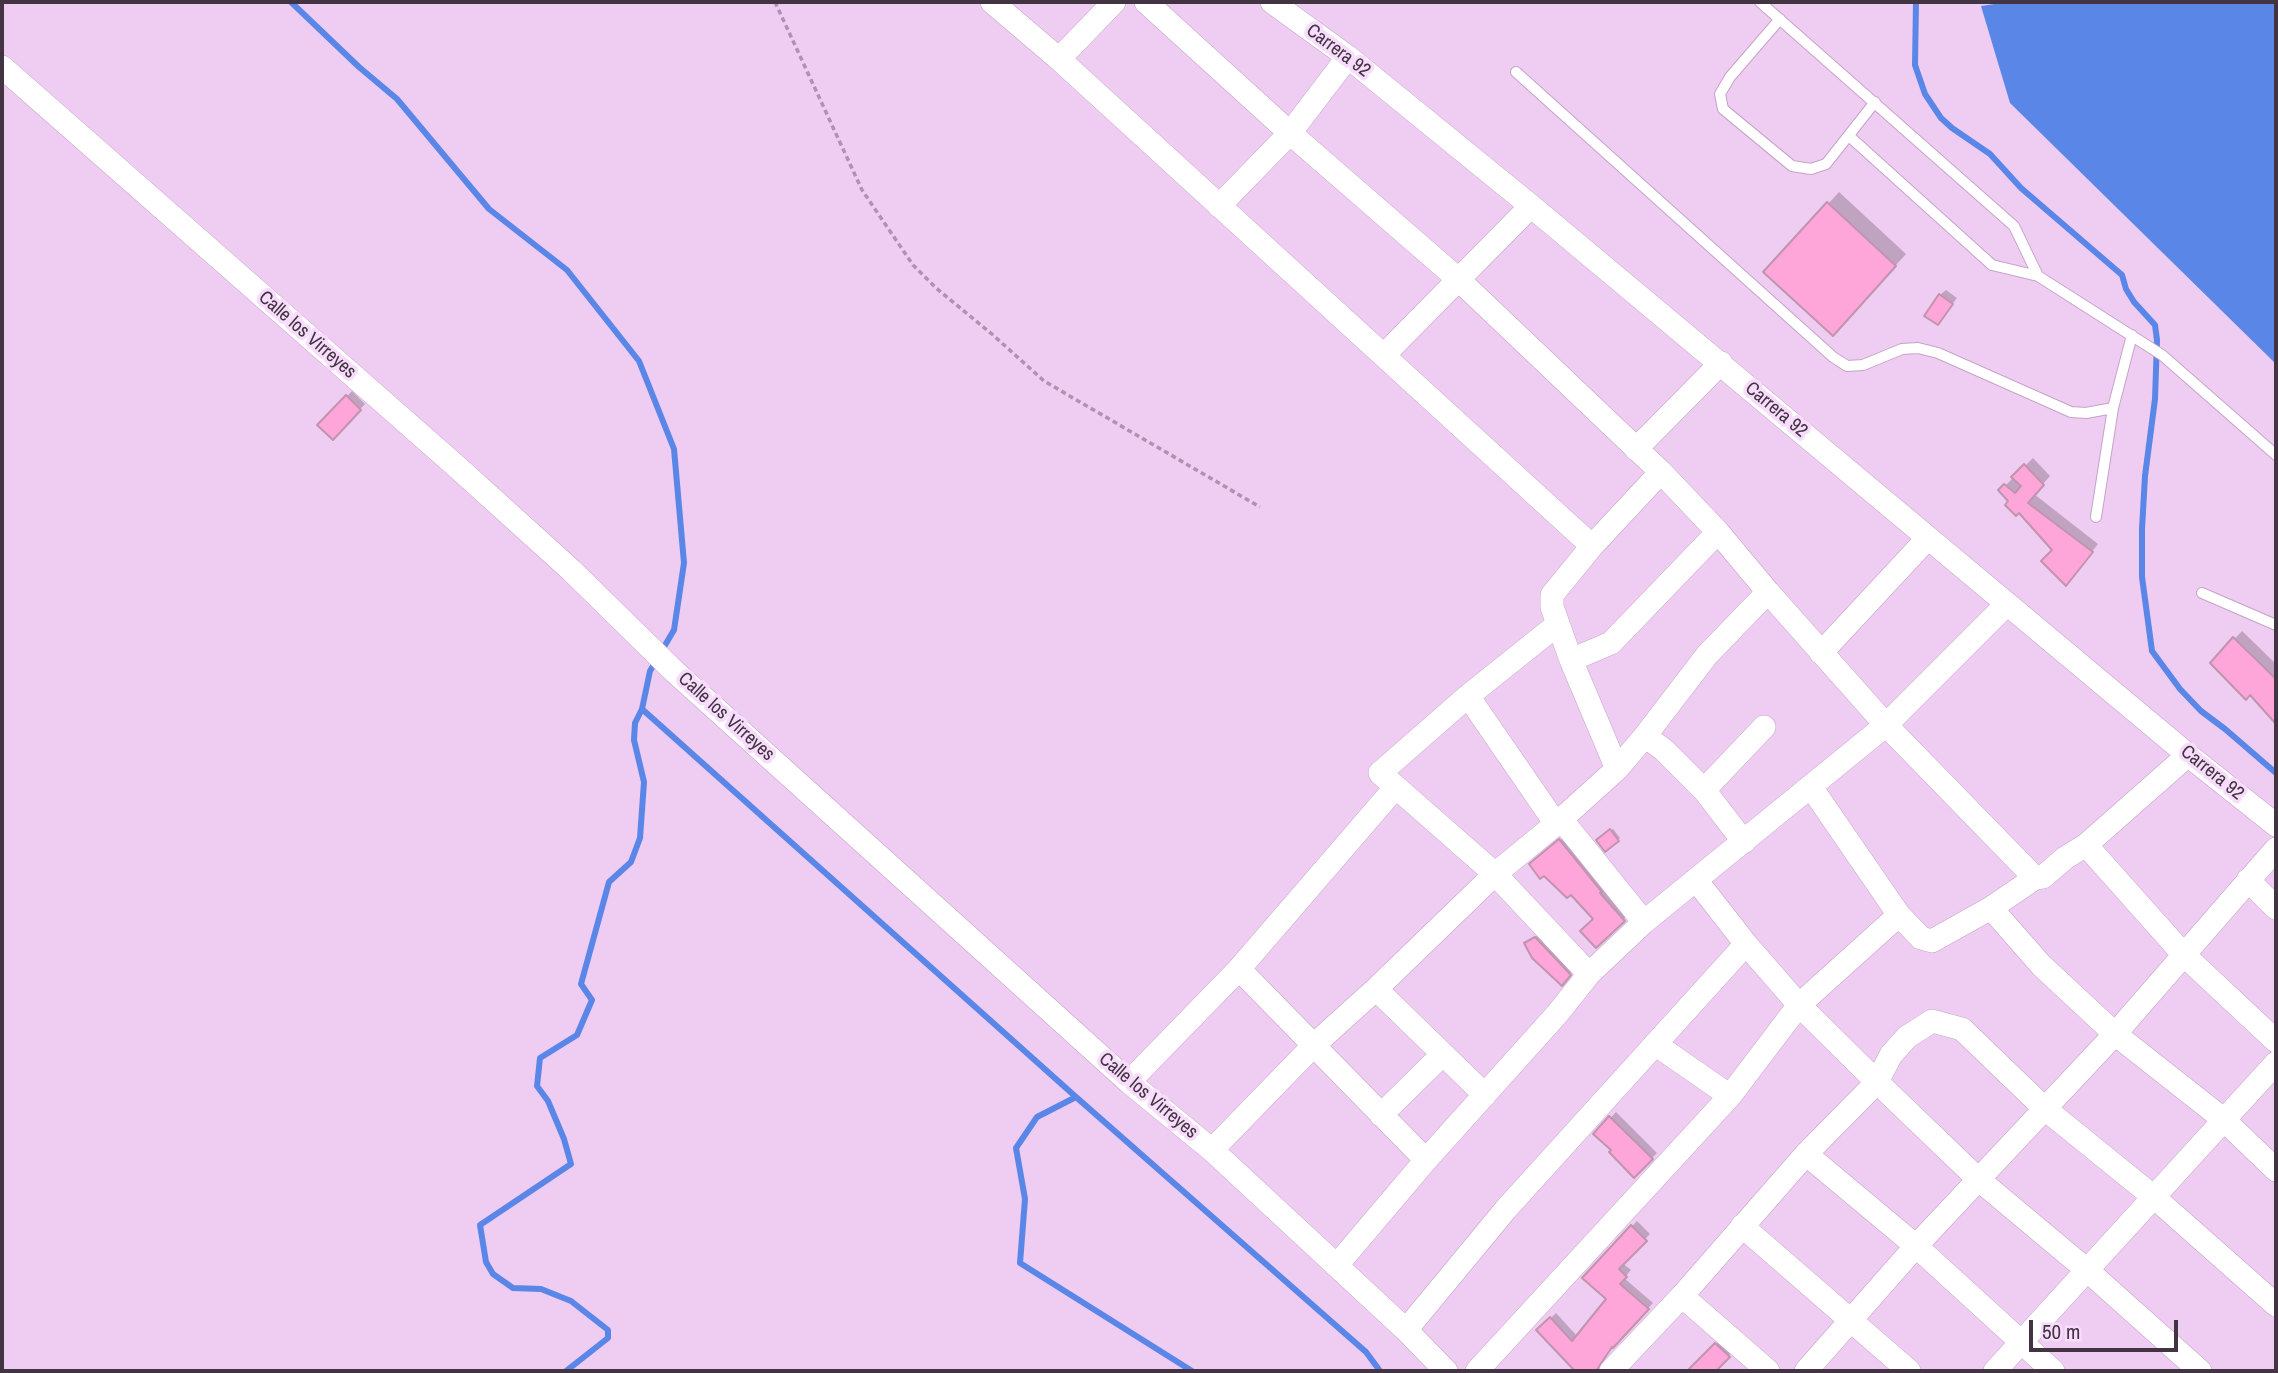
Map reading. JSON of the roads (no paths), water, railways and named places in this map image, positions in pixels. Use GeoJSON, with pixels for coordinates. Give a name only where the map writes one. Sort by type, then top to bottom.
{"type":"FeatureCollection","features":[{"type":"Feature","properties":{"kind":"street"},"geometry":{"type":"LineString","coordinates":[[992,2],[1059,59],[1592,546]]}},
{"type":"Feature","properties":{"kind":"street"},"geometry":{"type":"LineString","coordinates":[[1059,59],[1114,2]]}},
{"type":"Feature","properties":{"kind":"street"},"geometry":{"type":"LineString","coordinates":[[1146,2],[1290,133],[1458,279],[1661,472],[1886,725],[2035,878]]}},
{"type":"Feature","properties":{"kind":"street","name":"Carrera 92"},"geometry":{"type":"LineString","coordinates":[[1272,2],[1348,57],[1531,206],[2188,755],[2276,825]]}},
{"type":"Feature","properties":{"kind":"street"},"geometry":{"type":"LineString","coordinates":[[1219,205],[1290,133],[1348,57]]}},
{"type":"Feature","properties":{"kind":"street","name":"Calle los Virreyes"},"geometry":{"type":"LineString","coordinates":[[2,67],[456,466],[570,570],[675,672],[1129,1082],[1212,1150],[1406,1329],[1443,1370]]}},
{"type":"Feature","properties":{"kind":"street"},"geometry":{"type":"LineString","coordinates":[[1384,355],[1531,206]]}},
{"type":"Feature","properties":{"kind":"street"},"geometry":{"type":"LineString","coordinates":[[1636,449],[1721,363]]}},
{"type":"Feature","properties":{"kind":"street"},"geometry":{"type":"LineString","coordinates":[[1617,769],[1571,660],[1552,607],[1552,595],[1592,546],[1661,472]]}},
{"type":"Feature","properties":{"kind":"street"},"geometry":{"type":"LineString","coordinates":[[1571,660],[1611,643],[1718,533]]}},
{"type":"Feature","properties":{"kind":"street"},"geometry":{"type":"LineString","coordinates":[[1821,653],[1928,538]]}},
{"type":"Feature","properties":{"kind":"street"},"geometry":{"type":"LineString","coordinates":[[1212,1150],[1314,1045],[1495,874],[1617,769],[1707,655],[1768,592]]}},
{"type":"Feature","properties":{"kind":"street"},"geometry":{"type":"LineString","coordinates":[[1337,1265],[1589,974],[1644,922],[1886,725],[2007,604]]}},
{"type":"Feature","properties":{"kind":"street"},"geometry":{"type":"LineString","coordinates":[[1558,624],[1468,696],[1380,773],[1495,874],[1589,974]]}},
{"type":"Feature","properties":{"kind":"street"},"geometry":{"type":"LineString","coordinates":[[1468,696],[1558,822],[1644,922]]}},
{"type":"Feature","properties":{"kind":"street"},"geometry":{"type":"LineString","coordinates":[[1704,790],[1765,727]]}},
{"type":"Feature","properties":{"kind":"street"},"geometry":{"type":"LineString","coordinates":[[1645,736],[1664,750],[1704,790],[1744,842]]}},
{"type":"Feature","properties":{"kind":"street"},"geometry":{"type":"LineString","coordinates":[[1811,787],[1899,915],[1921,938],[1931,941],[1991,908],[2035,878],[2043,877],[2065,858],[2086,845],[2188,755]]}},
{"type":"Feature","properties":{"kind":"street"},"geometry":{"type":"LineString","coordinates":[[1129,1082],[1239,969],[1395,788]]}},
{"type":"Feature","properties":{"kind":"street"},"geometry":{"type":"LineString","coordinates":[[2086,845],[2184,955],[2276,1041]]}},
{"type":"Feature","properties":{"kind":"street"},"geometry":{"type":"LineString","coordinates":[[1806,1371],[1916,1246],[2115,1034],[2276,849]]}},
{"type":"Feature","properties":{"kind":"street"},"geometry":{"type":"LineString","coordinates":[[1696,880],[1746,944],[1799,1004],[1877,1082],[1978,1179],[2088,1271],[2200,1371]]}},
{"type":"Feature","properties":{"kind":"street"},"geometry":{"type":"LineString","coordinates":[[2248,880],[2276,908]]}},
{"type":"Feature","properties":{"kind":"street"},"geometry":{"type":"LineString","coordinates":[[1991,908],[2041,965],[2115,1034],[2223,1119],[2276,1170]]}},
{"type":"Feature","properties":{"kind":"street"},"geometry":{"type":"LineString","coordinates":[[1477,1371],[1730,1096],[1799,1004],[1899,915]]}},
{"type":"Feature","properties":{"kind":"street"},"geometry":{"type":"LineString","coordinates":[[1406,1329],[1506,1209],[1746,944]]}},
{"type":"Feature","properties":{"kind":"street"},"geometry":{"type":"LineString","coordinates":[[1239,969],[1426,1160]]}},
{"type":"Feature","properties":{"kind":"street"},"geometry":{"type":"LineString","coordinates":[[1376,989],[1485,1096]]}},
{"type":"Feature","properties":{"kind":"street"},"geometry":{"type":"LineString","coordinates":[[1613,1371],[1806,1154],[1877,1082],[1891,1055],[1907,1037],[1932,1021],[1962,1029],[2044,1108],[2155,1198],[2276,1305]]}},
{"type":"Feature","properties":{"kind":"street"},"geometry":{"type":"LineString","coordinates":[[1655,1044],[1730,1096]]}},
{"type":"Feature","properties":{"kind":"street"},"geometry":{"type":"LineString","coordinates":[[1381,1115],[1443,1055]]}},
{"type":"Feature","properties":{"kind":"street"},"geometry":{"type":"LineString","coordinates":[[1995,1371],[2276,1063]]}},
{"type":"Feature","properties":{"kind":"street"},"geometry":{"type":"LineString","coordinates":[[1806,1154],[1916,1246],[2053,1371]]}},
{"type":"Feature","properties":{"kind":"street"},"geometry":{"type":"LineString","coordinates":[[1742,1226],[1909,1371]]}},
{"type":"Feature","properties":{"kind":"street"},"geometry":{"type":"LineString","coordinates":[[1682,1296],[1768,1371]]}},
{"type":"Feature","properties":{"kind":"lane"},"geometry":{"type":"LineString","coordinates":[[1760,2],[2014,226],[2038,276]]}},
{"type":"Feature","properties":{"kind":"lane"},"geometry":{"type":"LineString","coordinates":[[1780,19],[1730,77],[1720,94],[1723,108],[1792,166],[1811,169],[1826,164],[1875,102]]}},
{"type":"Feature","properties":{"kind":"lane"},"geometry":{"type":"LineString","coordinates":[[1516,72],[1833,357],[1847,366],[1863,365],[1902,349],[1918,348],[1938,354],[2071,412],[2086,413],[2113,408]]}},
{"type":"Feature","properties":{"kind":"lane"},"geometry":{"type":"LineString","coordinates":[[1849,136],[1992,265],[2038,276],[2144,342],[2276,455]]}},
{"type":"Feature","properties":{"kind":"lane"},"geometry":{"type":"LineString","coordinates":[[2096,517],[2113,408],[2132,335]]}},
{"type":"Feature","properties":{"kind":"lane"},"geometry":{"type":"LineString","coordinates":[[2202,593],[2276,625]]}},
{"type":"Feature","properties":{"kind":"water"},"geometry":{"type":"Polygon","coordinates":[[[2008,2],[2276,2],[2276,364],[2010,103],[1981,6],[2008,2]]]}},
{"type":"Feature","properties":{"kind":"waterway"},"geometry":{"type":"LineString","coordinates":[[291,2],[397,99],[489,209],[567,270],[639,361],[674,449],[684,563],[674,630],[661,652]]}},
{"type":"Feature","properties":{"kind":"waterway"},"geometry":{"type":"LineString","coordinates":[[1916,2],[1915,65],[1925,94],[1941,118],[1990,154],[2021,188],[2122,275],[2134,302],[2155,325],[2155,399],[2145,476],[2142,529],[2142,577],[2152,651],[2180,689],[2201,711],[2276,773]]}},
{"type":"Feature","properties":{"kind":"waterway"},"geometry":{"type":"LineString","coordinates":[[566,1371],[608,1338],[608,1330],[571,1301],[541,1289],[513,1288],[493,1274],[486,1262],[480,1225],[571,1164],[548,1101],[537,1086],[540,1058],[577,1035],[592,1000],[581,984],[609,882],[631,862],[640,838],[644,782],[634,740],[635,723],[642,709],[650,671],[656,661]]}},
{"type":"Feature","properties":{"kind":"waterway"},"geometry":{"type":"LineString","coordinates":[[642,709],[1366,1352],[1380,1371]]}},
{"type":"Feature","properties":{"kind":"waterway"},"geometry":{"type":"LineString","coordinates":[[1076,1097],[1037,1117],[1016,1148],[1025,1199],[1020,1263],[1192,1371]]}}]}
